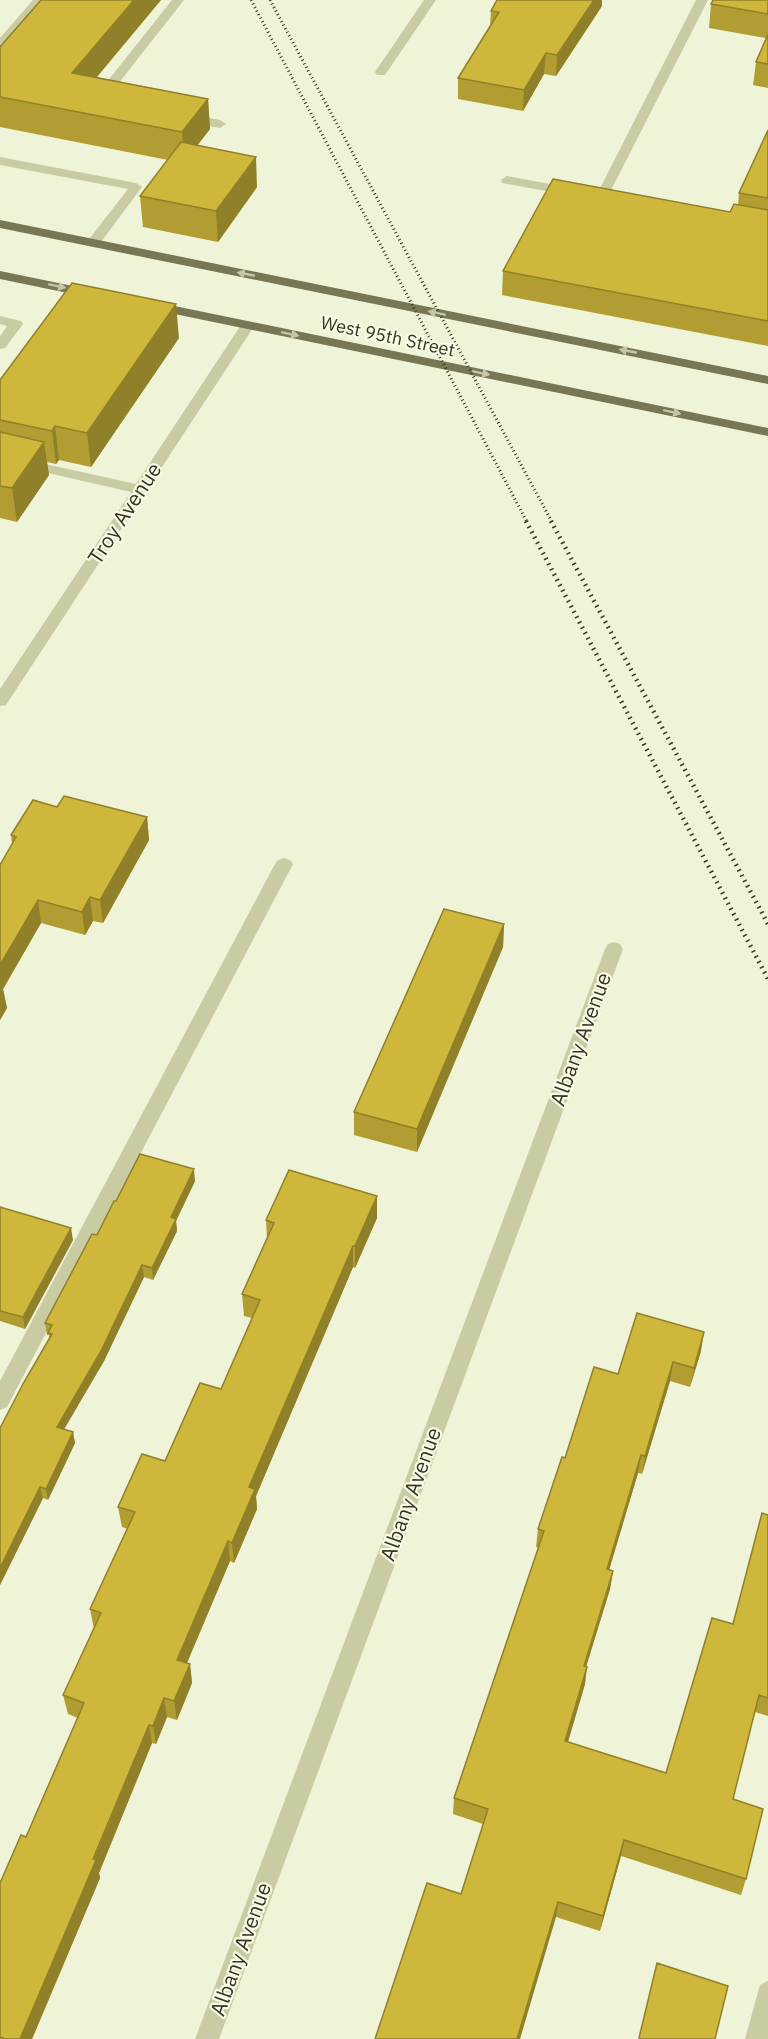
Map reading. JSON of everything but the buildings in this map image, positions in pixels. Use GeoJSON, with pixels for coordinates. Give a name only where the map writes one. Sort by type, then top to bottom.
{"type":"FeatureCollection","features":[{"type":"Feature","properties":{"kind":"main road","name":"West 95th Street"},"geometry":{"type":"LineString","coordinates":[[0,224],[768,380]]}},
{"type":"Feature","properties":{"kind":"main road"},"geometry":{"type":"LineString","coordinates":[[0,275],[101,295]]}},
{"type":"Feature","properties":{"kind":"main road","name":"West 95th Street"},"geometry":{"type":"LineString","coordinates":[[146,305],[768,432]]}},
{"type":"Feature","properties":{"kind":"street"},"geometry":{"type":"LineString","coordinates":[[0,45],[39,0]]}},
{"type":"Feature","properties":{"kind":"street"},"geometry":{"type":"LineString","coordinates":[[109,104],[97,102],[178,0]]}},
{"type":"Feature","properties":{"kind":"street"},"geometry":{"type":"LineString","coordinates":[[381,72],[430,0]]}},
{"type":"Feature","properties":{"kind":"street"},"geometry":{"type":"LineString","coordinates":[[507,180],[596,197],[702,0]]}},
{"type":"Feature","properties":{"kind":"street"},"geometry":{"type":"LineString","coordinates":[[176,116],[220,124]]}},
{"type":"Feature","properties":{"kind":"street"},"geometry":{"type":"LineString","coordinates":[[0,161],[136,187],[93,243]]}},
{"type":"Feature","properties":{"kind":"street"},"geometry":{"type":"LineString","coordinates":[[0,320],[16,324],[0,345]]}},
{"type":"Feature","properties":{"kind":"street","name":"Troy Avenue"},"geometry":{"type":"LineString","coordinates":[[0,701],[248,325]]}},
{"type":"Feature","properties":{"kind":"street"},"geometry":{"type":"LineString","coordinates":[[0,458],[140,489]]}},
{"type":"Feature","properties":{"kind":"street"},"geometry":{"type":"LineString","coordinates":[[0,1401],[284,864]]}},
{"type":"Feature","properties":{"kind":"street","name":"Albany Avenue"},"geometry":{"type":"LineString","coordinates":[[207,2039],[614,949]]}},
{"type":"Feature","properties":{"kind":"street"},"geometry":{"type":"LineString","coordinates":[[757,2039],[768,1993]]}},
{"type":"Feature","properties":{"kind":"railway"},"geometry":{"type":"LineString","coordinates":[[251,0],[527,522]]}},
{"type":"Feature","properties":{"kind":"railway"},"geometry":{"type":"LineString","coordinates":[[270,0],[552,522]]}},
{"type":"Feature","properties":{"kind":"railway"},"geometry":{"type":"LineString","coordinates":[[526,521],[768,979]]}},
{"type":"Feature","properties":{"kind":"railway"},"geometry":{"type":"LineString","coordinates":[[551,521],[768,924]]}}]}
